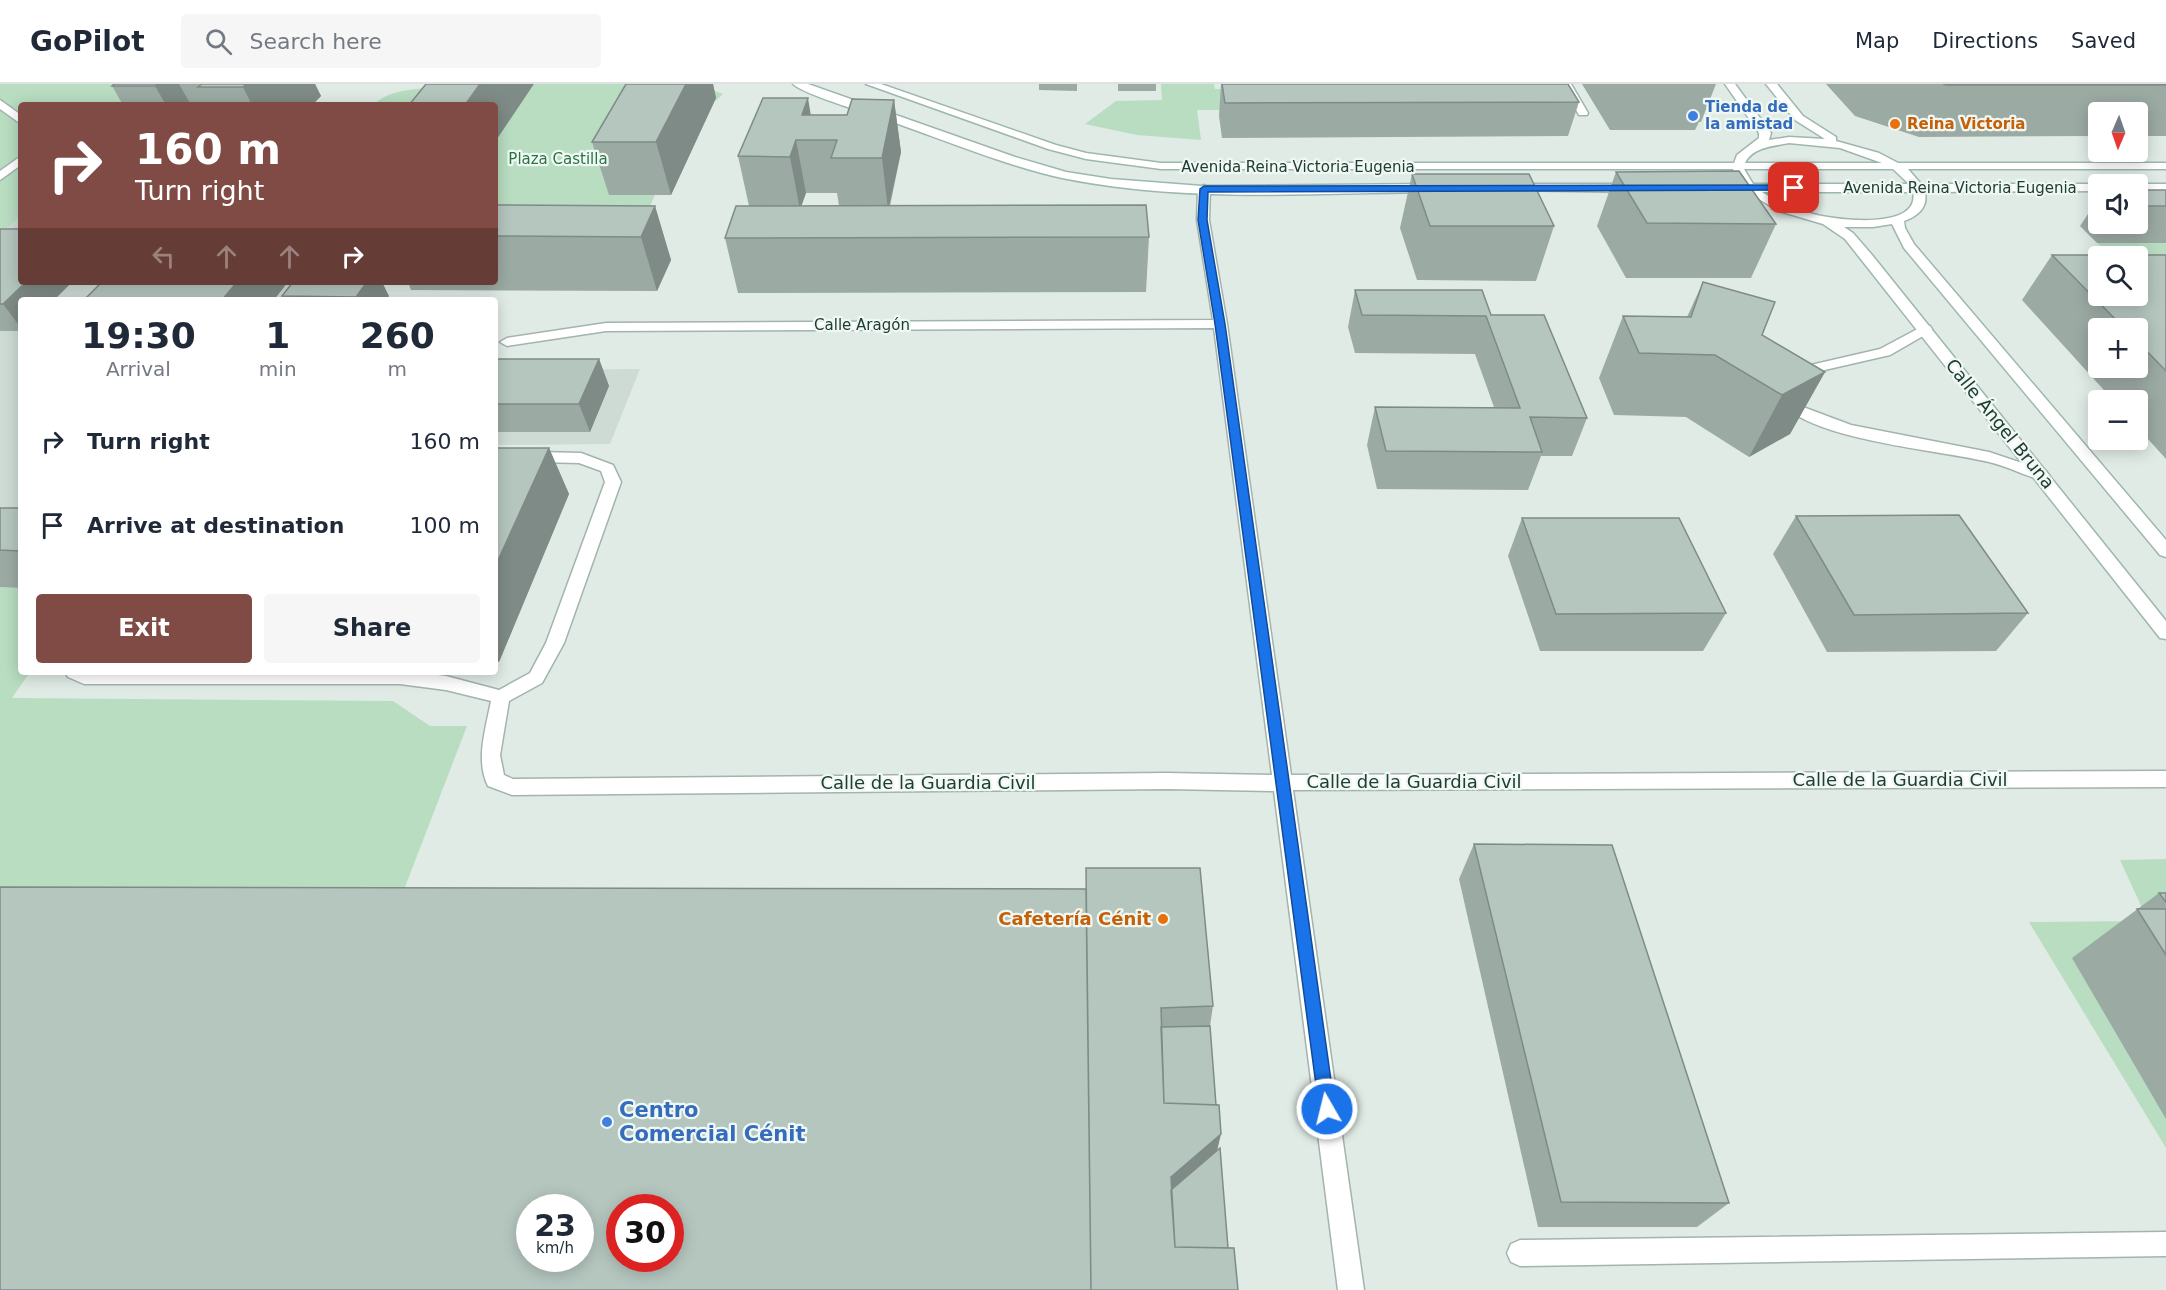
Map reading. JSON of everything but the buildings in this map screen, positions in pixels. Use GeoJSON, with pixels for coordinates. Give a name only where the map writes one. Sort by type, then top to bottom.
{"type":"FeatureCollection","features":[{"type":"Feature","properties":{"kind":"main road","name":"Avenida Reina Victoria Eugenia"},"geometry":{"type":"LineString","coordinates":[[798,84],[1023,164],[1063,175],[1153,188],[1442,188]]}},
{"type":"Feature","properties":{"kind":"main road","name":"Avenida Reina Victoria Eugenia"},"geometry":{"type":"LineString","coordinates":[[871,84],[1052,147],[1086,156],[1161,166],[2166,166]]}},
{"type":"Feature","properties":{"kind":"main road"},"geometry":{"type":"LineString","coordinates":[[1566,84],[1583,113]]}},
{"type":"Feature","properties":{"kind":"main road"},"geometry":{"type":"LineString","coordinates":[[1730,84],[1766,133],[1758,145],[1743,154],[1737,167],[1738,174],[1749,188]]}},
{"type":"Feature","properties":{"kind":"main road"},"geometry":{"type":"LineString","coordinates":[[1771,84],[1810,127],[1853,148]]}},
{"type":"Feature","properties":{"kind":"main road"},"geometry":{"type":"LineString","coordinates":[[0,103],[18,118]]}},
{"type":"Feature","properties":{"kind":"main road","name":"Avenida Reina Victoria Eugenia"},"geometry":{"type":"LineString","coordinates":[[1758,145],[1801,140],[1853,148],[1895,166]]}},
{"type":"Feature","properties":{"kind":"main road"},"geometry":{"type":"LineString","coordinates":[[0,177],[18,162]]}},
{"type":"Feature","properties":{"kind":"main road"},"geometry":{"type":"LineString","coordinates":[[1895,166],[1913,180],[1918,188],[1919,203],[1914,210],[1898,219],[1899,228],[1908,245],[2166,551]]}},
{"type":"Feature","properties":{"kind":"main road"},"geometry":{"type":"LineString","coordinates":[[1501,188],[1644,188]]}},
{"type":"Feature","properties":{"kind":"main road","name":"Avenida Reina Victoria Eugenia"},"geometry":{"type":"LineString","coordinates":[[1715,188],[2088,188]]}},
{"type":"Feature","properties":{"kind":"main road","name":"Calle Ángel Bruna"},"geometry":{"type":"LineString","coordinates":[[1749,188],[1782,208],[1827,221],[1866,224],[1898,219]]}},
{"type":"Feature","properties":{"kind":"main road"},"geometry":{"type":"LineString","coordinates":[[2148,188],[2166,188]]}},
{"type":"Feature","properties":{"kind":"main road"},"geometry":{"type":"LineString","coordinates":[[1204,189],[1203,220],[1220,324],[1351,1290]]}},
{"type":"Feature","properties":{"kind":"main road","name":"Calle Ángel Bruna"},"geometry":{"type":"LineString","coordinates":[[1827,221],[1849,236],[2166,633]]}},
{"type":"Feature","properties":{"kind":"main road","name":"Calle Aragón"},"geometry":{"type":"LineString","coordinates":[[507,342],[606,327],[1220,324]]}},
{"type":"Feature","properties":{"kind":"main road"},"geometry":{"type":"LineString","coordinates":[[1925,329],[1885,352],[1796,372],[1782,380],[1780,394],[1790,407],[1809,417],[1859,432],[1990,457],[2041,476]]}},
{"type":"Feature","properties":{"kind":"main road"},"geometry":{"type":"LineString","coordinates":[[82,675],[400,677],[446,682],[501,697],[536,678],[555,643],[613,482],[608,468],[581,458],[498,456]]}},
{"type":"Feature","properties":{"kind":"main road","name":"Calle de la Guardia Civil"},"geometry":{"type":"LineString","coordinates":[[501,697],[490,754],[495,780],[512,787],[1155,781],[1282,783],[2166,779]]}},
{"type":"Feature","properties":{"kind":"main road"},"geometry":{"type":"LineString","coordinates":[[1520,1253],[2166,1244]]}},
{"type":"Feature","properties":{"kind":"shaded area"},"geometry":{"type":"Polygon","coordinates":[[[18,218],[18,285],[382,285],[385,297],[18,297],[18,588],[0,587],[0,235],[18,218]]]}},
{"type":"Feature","properties":{"kind":"shaded area"},"geometry":{"type":"Polygon","coordinates":[[[640,369],[610,444],[498,445],[498,370],[640,369]]]}},
{"type":"Feature","properties":{"kind":"green space"},"geometry":{"type":"Polygon","coordinates":[[[0,84],[157,84],[138,102],[18,102],[18,218],[0,235],[0,84]]]}},
{"type":"Feature","properties":{"kind":"green space","name":"Plaza Castilla"},"geometry":{"type":"Polygon","coordinates":[[[534,84],[697,84],[723,94],[610,195],[655,195],[626,260],[498,259],[498,138],[534,84]]]}},
{"type":"Feature","properties":{"kind":"green space"},"geometry":{"type":"Polygon","coordinates":[[[1161,84],[1214,84],[1215,89],[1551,91],[1561,109],[1197,110],[1201,140],[1137,135],[1085,124],[1116,101],[1162,100],[1161,84]]]}},
{"type":"Feature","properties":{"kind":"green space"},"geometry":{"type":"Polygon","coordinates":[[[425,88],[440,102],[377,102],[391,94],[425,88]]]}},
{"type":"Feature","properties":{"kind":"green space"},"geometry":{"type":"Polygon","coordinates":[[[2097,243],[2166,243],[2166,290],[2148,268],[2148,246],[2100,246],[2097,243]]]}},
{"type":"Feature","properties":{"kind":"green space"},"geometry":{"type":"Polygon","coordinates":[[[0,587],[18,588],[18,675],[28,675],[12,698],[393,701],[430,726],[467,726],[400,900],[0,900],[0,587]]]}},
{"type":"Feature","properties":{"kind":"green space"},"geometry":{"type":"Polygon","coordinates":[[[2166,859],[2166,1148],[2029,922],[2148,921],[2120,860],[2166,859]]]}},
{"type":"Feature","properties":{"kind":"place","name":"Tienda de la amistad"},"geometry":{"type":"Point","coordinates":[1693,116]}},
{"type":"Feature","properties":{"kind":"place","name":"Reina Victoria"},"geometry":{"type":"Point","coordinates":[1895,124]}},
{"type":"Feature","properties":{"kind":"place","name":"Cafetería Cénit"},"geometry":{"type":"Point","coordinates":[1163,919]}},
{"type":"Feature","properties":{"kind":"place","name":"Centro Comercial Cénit"},"geometry":{"type":"Point","coordinates":[607,1122]}},
{"type":"Feature","properties":{"kind":"route"},"geometry":{"type":"LineString","coordinates":[[1327,1109],[1220,324],[1203,220],[1204,189],[1794,188]]}}]}
